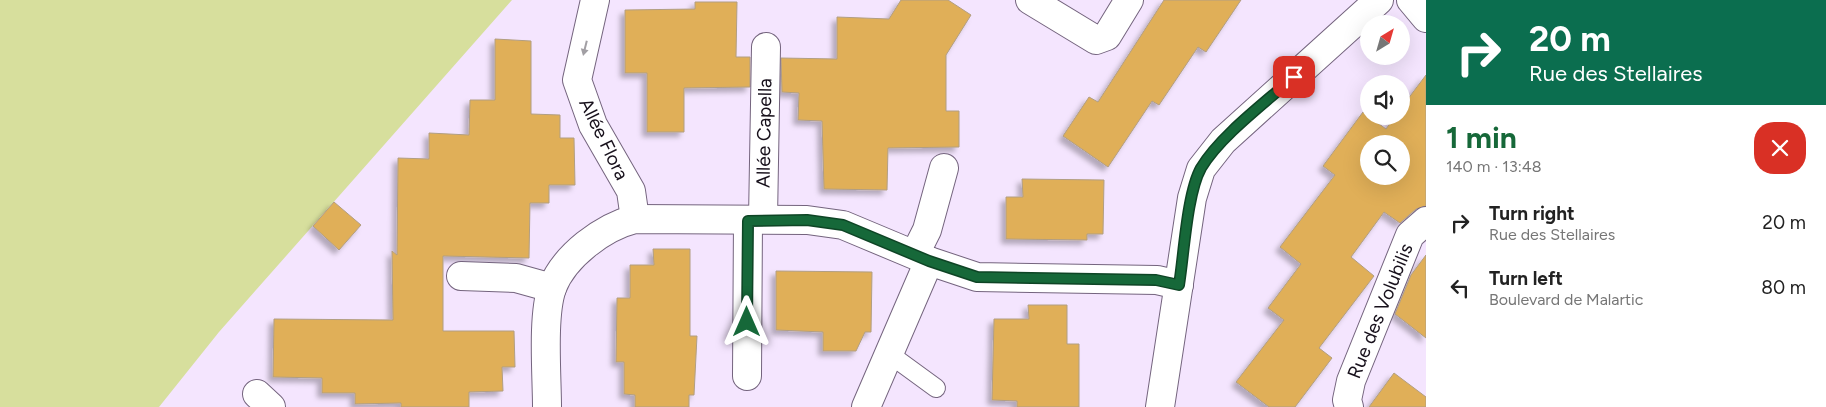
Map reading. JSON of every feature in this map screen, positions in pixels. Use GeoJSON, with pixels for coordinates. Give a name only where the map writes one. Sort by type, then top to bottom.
{"type":"FeatureCollection","features":[{"type":"Feature","properties":{"kind":"street","name":"Allée Flora"},"geometry":{"type":"LineString","coordinates":[[595,0],[577,80],[593,125],[630,192],[634,219]]}},
{"type":"Feature","properties":{"kind":"street"},"geometry":{"type":"LineString","coordinates":[[1030,0],[1096,40],[1107,36],[1129,0]]}},
{"type":"Feature","properties":{"kind":"street"},"geometry":{"type":"LineString","coordinates":[[1160,407],[1192,198],[1201,169],[1223,141],[1379,0]]}},
{"type":"Feature","properties":{"kind":"street"},"geometry":{"type":"LineString","coordinates":[[1411,0],[1426,18]]}},
{"type":"Feature","properties":{"kind":"street","name":"Allée Capella"},"geometry":{"type":"LineString","coordinates":[[747,376],[766,47]]}},
{"type":"Feature","properties":{"kind":"street"},"geometry":{"type":"LineString","coordinates":[[866,407],[887,358],[922,258],[927,230],[944,168]]}},
{"type":"Feature","properties":{"kind":"street"},"geometry":{"type":"LineString","coordinates":[[547,407],[546,325],[552,288],[572,257],[593,238],[614,224],[634,219],[807,220],[843,225],[922,258],[977,277],[1156,280],[1179,285]]}},
{"type":"Feature","properties":{"kind":"street","name":"Rue des Volubilis"},"geometry":{"type":"LineString","coordinates":[[1349,407],[1347,400],[1351,381],[1410,235],[1426,221]]}},
{"type":"Feature","properties":{"kind":"street"},"geometry":{"type":"LineString","coordinates":[[461,276],[516,278],[552,288]]}},
{"type":"Feature","properties":{"kind":"lane"},"geometry":{"type":"LineString","coordinates":[[887,358],[899,360],[936,388]]}},
{"type":"Feature","properties":{"kind":"green space"},"geometry":{"type":"Polygon","coordinates":[[[0,0],[512,0],[219,332],[159,407],[0,407],[0,0]]]}},
{"type":"Feature","properties":{"kind":"building"},"geometry":{"type":"Polygon","coordinates":[[[901,0],[948,0],[971,15],[946,55],[946,111],[959,111],[959,147],[888,148],[887,190],[824,189],[822,121],[798,120],[799,93],[782,92],[781,58],[837,59],[837,17],[889,19],[901,0]]]}},
{"type":"Feature","properties":{"kind":"building"},"geometry":{"type":"Polygon","coordinates":[[[1164,0],[1241,0],[1206,52],[1198,47],[1159,105],[1152,101],[1108,167],[1063,136],[1089,97],[1098,102],[1164,0]]]}},
{"type":"Feature","properties":{"kind":"building"},"geometry":{"type":"Polygon","coordinates":[[[695,2],[737,2],[736,57],[750,57],[750,87],[684,88],[684,132],[647,132],[647,73],[625,73],[625,10],[695,9],[695,2]]]}},
{"type":"Feature","properties":{"kind":"building"},"geometry":{"type":"Polygon","coordinates":[[[495,39],[531,41],[531,114],[560,115],[560,138],[574,138],[575,185],[549,185],[549,203],[530,203],[529,258],[443,256],[443,331],[514,331],[515,367],[502,367],[503,391],[469,392],[469,407],[401,407],[401,403],[355,404],[355,393],[322,393],[322,378],[273,377],[274,319],[393,320],[392,251],[397,255],[398,158],[429,159],[429,133],[469,135],[470,100],[495,100],[495,39]]]}},
{"type":"Feature","properties":{"kind":"building"},"geometry":{"type":"Polygon","coordinates":[[[1426,75],[1426,206],[1416,209],[1400,223],[1384,212],[1351,257],[1374,276],[1319,348],[1332,358],[1295,407],[1269,407],[1236,382],[1284,320],[1268,308],[1301,264],[1280,247],[1335,175],[1323,166],[1360,116],[1360,125],[1381,125],[1386,129],[1389,125],[1410,125],[1410,96],[1426,75]]]}},
{"type":"Feature","properties":{"kind":"building"},"geometry":{"type":"Polygon","coordinates":[[[1022,179],[1104,180],[1103,234],[1087,234],[1087,240],[1006,239],[1006,197],[1023,197],[1022,179]]]}},
{"type":"Feature","properties":{"kind":"building"},"geometry":{"type":"Polygon","coordinates":[[[334,202],[361,225],[339,250],[313,226],[334,202]]]}},
{"type":"Feature","properties":{"kind":"building"},"geometry":{"type":"Polygon","coordinates":[[[653,249],[690,249],[690,336],[697,336],[694,395],[689,395],[689,407],[635,407],[635,395],[624,394],[624,362],[616,362],[617,298],[630,298],[630,265],[654,265],[653,249]]]}},
{"type":"Feature","properties":{"kind":"building"},"geometry":{"type":"Polygon","coordinates":[[[1426,255],[1426,338],[1395,314],[1411,275],[1426,255]]]}},
{"type":"Feature","properties":{"kind":"building"},"geometry":{"type":"Polygon","coordinates":[[[776,271],[872,272],[871,332],[865,332],[856,351],[823,351],[823,332],[776,330],[776,271]]]}},
{"type":"Feature","properties":{"kind":"building"},"geometry":{"type":"Polygon","coordinates":[[[1028,305],[1067,305],[1067,344],[1079,344],[1079,407],[1017,407],[1017,401],[992,400],[994,319],[1029,319],[1028,305]]]}},
{"type":"Feature","properties":{"kind":"building"},"geometry":{"type":"Polygon","coordinates":[[[1394,373],[1426,397],[1426,407],[1369,407],[1394,373]]]}},
{"type":"Feature","properties":{"kind":"route"},"geometry":{"type":"LineString","coordinates":[[747,322],[748,221],[762,219],[807,220],[843,225],[929,261],[977,277],[1156,280],[1179,285],[1192,198],[1201,169],[1223,141],[1294,77]]}}]}
